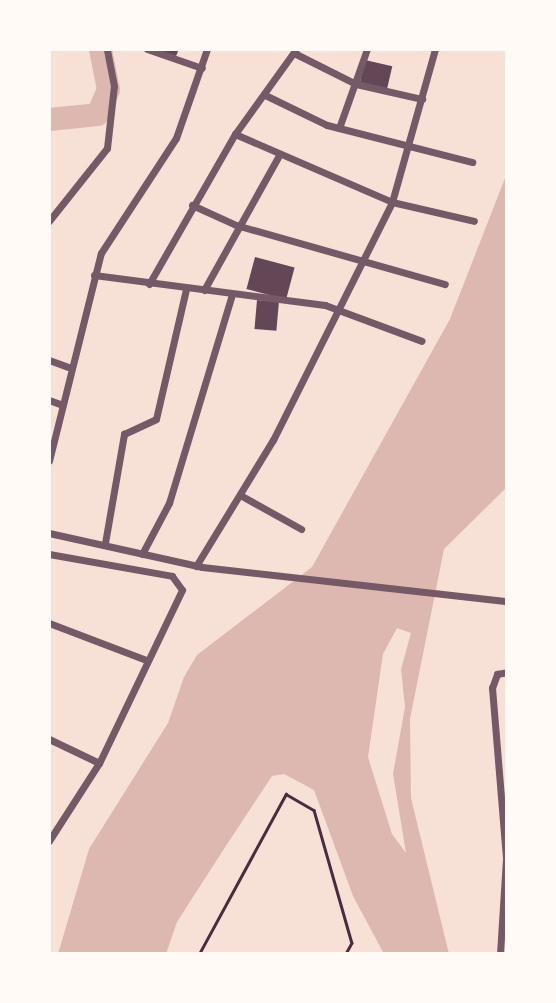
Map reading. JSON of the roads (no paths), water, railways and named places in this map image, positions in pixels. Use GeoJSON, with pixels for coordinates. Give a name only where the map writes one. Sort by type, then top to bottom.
{"type":"FeatureCollection","features":[{"type":"Feature","properties":{"kind":"street"},"geometry":{"type":"LineString","coordinates":[[49,220],[107,148],[114,86],[107,49]]}},
{"type":"Feature","properties":{"kind":"street"},"geometry":{"type":"LineString","coordinates":[[147,49],[202,68]]}},
{"type":"Feature","properties":{"kind":"street"},"geometry":{"type":"LineString","coordinates":[[49,461],[52,433],[94,275],[107,243],[176,138],[207,49]]}},
{"type":"Feature","properties":{"kind":"street"},"geometry":{"type":"LineString","coordinates":[[339,128],[367,49]]}},
{"type":"Feature","properties":{"kind":"street"},"geometry":{"type":"LineString","coordinates":[[196,566],[240,495],[339,309],[392,202],[410,147],[435,49]]}},
{"type":"Feature","properties":{"kind":"street"},"geometry":{"type":"LineString","coordinates":[[149,284],[235,134],[295,51],[356,85],[422,99]]}},
{"type":"Feature","properties":{"kind":"street"},"geometry":{"type":"LineString","coordinates":[[265,95],[339,128],[472,162]]}},
{"type":"Feature","properties":{"kind":"street"},"geometry":{"type":"LineString","coordinates":[[235,134],[278,157],[392,202],[474,221]]}},
{"type":"Feature","properties":{"kind":"street"},"geometry":{"type":"LineString","coordinates":[[204,290],[236,225],[278,157]]}},
{"type":"Feature","properties":{"kind":"street"},"geometry":{"type":"LineString","coordinates":[[192,205],[236,225],[445,284]]}},
{"type":"Feature","properties":{"kind":"street"},"geometry":{"type":"LineString","coordinates":[[94,275],[339,309],[422,341]]}},
{"type":"Feature","properties":{"kind":"street"},"geometry":{"type":"LineString","coordinates":[[105,544],[124,434],[156,419],[186,289]]}},
{"type":"Feature","properties":{"kind":"street"},"geometry":{"type":"LineString","coordinates":[[142,554],[169,503],[232,294]]}},
{"type":"Feature","properties":{"kind":"street"},"geometry":{"type":"LineString","coordinates":[[49,360],[68,367]]}},
{"type":"Feature","properties":{"kind":"street"},"geometry":{"type":"LineString","coordinates":[[49,400],[60,404]]}},
{"type":"Feature","properties":{"kind":"street"},"geometry":{"type":"LineString","coordinates":[[240,495],[301,529]]}},
{"type":"Feature","properties":{"kind":"street"},"geometry":{"type":"LineString","coordinates":[[49,533],[207,568],[505,601],[507,591]]}},
{"type":"Feature","properties":{"kind":"street"},"geometry":{"type":"LineString","coordinates":[[49,554],[178,578],[182,590],[146,660],[99,763],[49,841]]}},
{"type":"Feature","properties":{"kind":"street"},"geometry":{"type":"LineString","coordinates":[[49,623],[146,660]]}},
{"type":"Feature","properties":{"kind":"street"},"geometry":{"type":"LineString","coordinates":[[500,954],[504,930],[506,864],[492,688],[496,674],[507,672]]}},
{"type":"Feature","properties":{"kind":"street"},"geometry":{"type":"LineString","coordinates":[[49,739],[99,763]]}},
{"type":"Feature","properties":{"kind":"waterway"},"geometry":{"type":"LineString","coordinates":[[49,119],[97,114],[108,89],[100,49]]}}]}
